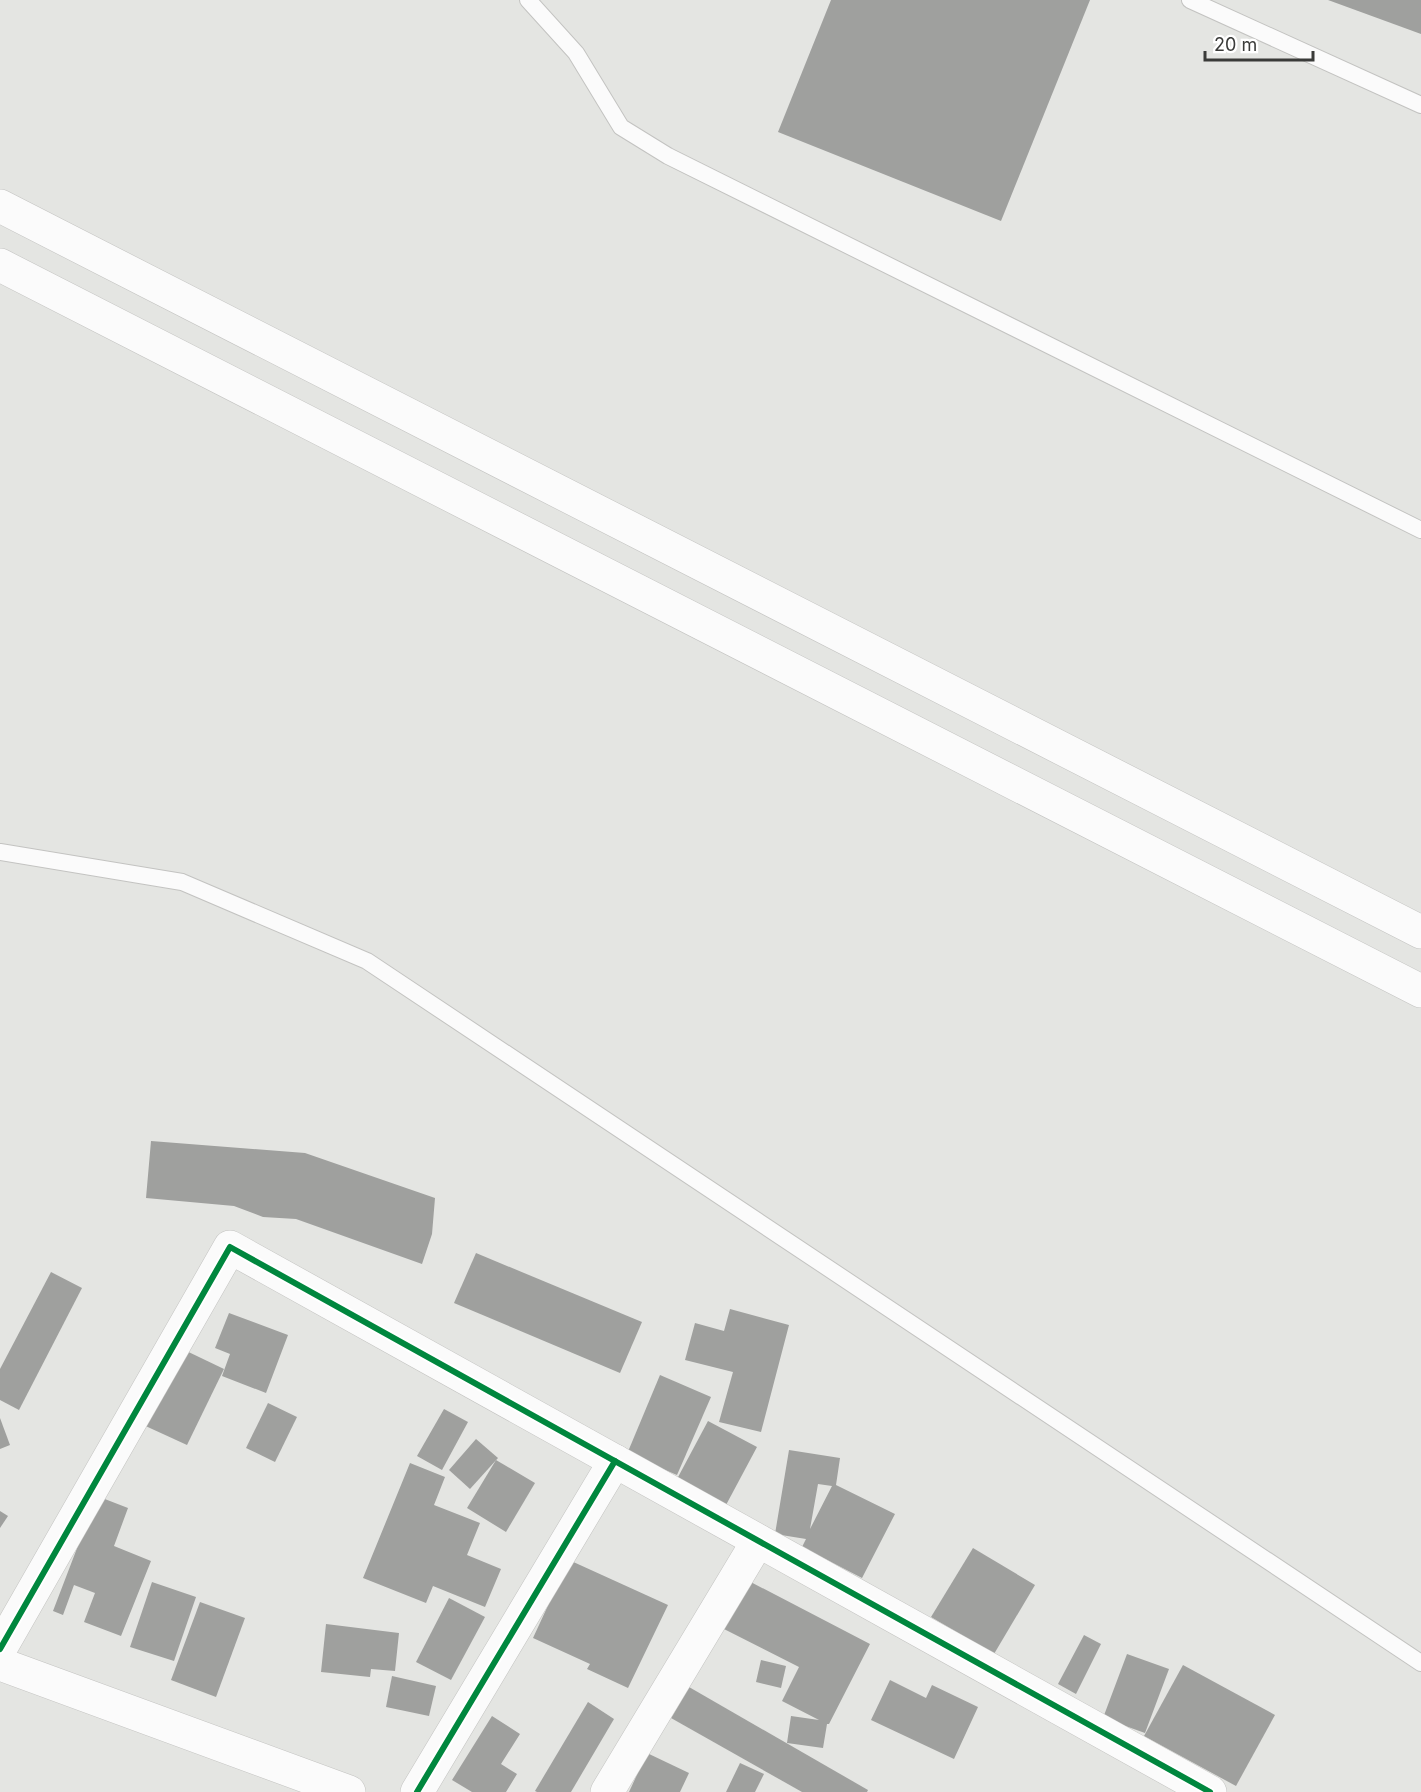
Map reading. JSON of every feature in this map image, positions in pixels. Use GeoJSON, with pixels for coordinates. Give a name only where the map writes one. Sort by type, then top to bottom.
{"type":"FeatureCollection","features":[{"type":"Feature","properties":{"kind":"main road"},"geometry":{"type":"LineString","coordinates":[[0,206],[1421,932]]}},
{"type":"Feature","properties":{"kind":"main road"},"geometry":{"type":"LineString","coordinates":[[0,265],[1421,991]]}},
{"type":"Feature","properties":{"kind":"main road"},"geometry":{"type":"LineString","coordinates":[[0,1649],[230,1247],[1210,1792]]}},
{"type":"Feature","properties":{"kind":"main road"},"geometry":{"type":"LineString","coordinates":[[417,1792],[615,1461]]}},
{"type":"Feature","properties":{"kind":"main road"},"geometry":{"type":"LineString","coordinates":[[607,1792],[758,1540]]}},
{"type":"Feature","properties":{"kind":"main road"},"geometry":{"type":"LineString","coordinates":[[0,1664],[349,1792]]}},
{"type":"Feature","properties":{"kind":"lane"},"geometry":{"type":"LineString","coordinates":[[528,0],[576,53],[621,127],[668,156],[1421,530]]}},
{"type":"Feature","properties":{"kind":"lane"},"geometry":{"type":"LineString","coordinates":[[1190,0],[1421,105]]}},
{"type":"Feature","properties":{"kind":"lane"},"geometry":{"type":"LineString","coordinates":[[0,852],[182,882],[367,961],[1421,1663]]}},
{"type":"Feature","properties":{"kind":"building"},"geometry":{"type":"Polygon","coordinates":[[[831,0],[1090,0],[1001,221],[778,132],[831,0]]]}},
{"type":"Feature","properties":{"kind":"building"},"geometry":{"type":"Polygon","coordinates":[[[1328,0],[1421,0],[1421,34],[1328,0]]]}},
{"type":"Feature","properties":{"kind":"building"},"geometry":{"type":"Polygon","coordinates":[[[151,1141],[305,1153],[435,1198],[432,1234],[422,1264],[296,1219],[263,1217],[234,1206],[146,1198],[151,1141]]]}},
{"type":"Feature","properties":{"kind":"building"},"geometry":{"type":"Polygon","coordinates":[[[476,1253],[642,1322],[620,1373],[454,1303],[476,1253]]]}},
{"type":"Feature","properties":{"kind":"building"},"geometry":{"type":"Polygon","coordinates":[[[51,1272],[82,1288],[19,1410],[0,1400],[0,1369],[51,1272]]]}},
{"type":"Feature","properties":{"kind":"building"},"geometry":{"type":"Polygon","coordinates":[[[730,1309],[789,1325],[761,1432],[719,1422],[733,1372],[685,1360],[695,1323],[724,1331],[730,1309]]]}},
{"type":"Feature","properties":{"kind":"building"},"geometry":{"type":"Polygon","coordinates":[[[229,1313],[288,1335],[266,1393],[222,1376],[230,1354],[215,1348],[229,1313]]]}},
{"type":"Feature","properties":{"kind":"building"},"geometry":{"type":"Polygon","coordinates":[[[176,1346],[224,1369],[187,1445],[139,1423],[176,1346]]]}},
{"type":"Feature","properties":{"kind":"building"},"geometry":{"type":"Polygon","coordinates":[[[660,1375],[711,1397],[677,1475],[627,1454],[660,1375]]]}},
{"type":"Feature","properties":{"kind":"building"},"geometry":{"type":"Polygon","coordinates":[[[268,1403],[297,1417],[275,1462],[246,1448],[268,1403]]]}},
{"type":"Feature","properties":{"kind":"building"},"geometry":{"type":"Polygon","coordinates":[[[444,1409],[468,1422],[442,1470],[417,1456],[444,1409]]]}},
{"type":"Feature","properties":{"kind":"building"},"geometry":{"type":"Polygon","coordinates":[[[0,1418],[10,1445],[0,1449],[0,1418]]]}},
{"type":"Feature","properties":{"kind":"building"},"geometry":{"type":"Polygon","coordinates":[[[708,1421],[757,1447],[726,1505],[677,1479],[708,1421]]]}},
{"type":"Feature","properties":{"kind":"building"},"geometry":{"type":"Polygon","coordinates":[[[476,1439],[498,1458],[470,1489],[449,1470],[476,1439]]]}},
{"type":"Feature","properties":{"kind":"building"},"geometry":{"type":"Polygon","coordinates":[[[789,1450],[840,1458],[836,1485],[895,1514],[862,1578],[802,1547],[806,1539],[775,1534],[789,1450]],[[818,1484],[810,1529],[832,1486],[818,1484]]]}},
{"type":"Feature","properties":{"kind":"building"},"geometry":{"type":"Polygon","coordinates":[[[496,1460],[535,1483],[506,1532],[467,1508],[496,1460]]]}},
{"type":"Feature","properties":{"kind":"building"},"geometry":{"type":"Polygon","coordinates":[[[410,1463],[445,1477],[434,1505],[480,1523],[467,1555],[501,1569],[485,1607],[433,1586],[426,1603],[363,1578],[410,1463]]]}},
{"type":"Feature","properties":{"kind":"building"},"geometry":{"type":"Polygon","coordinates":[[[97,1496],[128,1508],[114,1546],[151,1561],[121,1636],[84,1622],[95,1593],[74,1585],[63,1615],[53,1611],[97,1496]]]}},
{"type":"Feature","properties":{"kind":"building"},"geometry":{"type":"Polygon","coordinates":[[[0,1511],[8,1516],[0,1528],[0,1511]]]}},
{"type":"Feature","properties":{"kind":"building"},"geometry":{"type":"Polygon","coordinates":[[[973,1548],[1035,1585],[994,1654],[931,1617],[973,1548]]]}},
{"type":"Feature","properties":{"kind":"building"},"geometry":{"type":"Polygon","coordinates":[[[569,1560],[668,1605],[628,1688],[587,1669],[590,1664],[533,1638],[569,1560]]]}},
{"type":"Feature","properties":{"kind":"building"},"geometry":{"type":"Polygon","coordinates":[[[745,1579],[870,1644],[827,1724],[823,1748],[787,1743],[791,1716],[819,1720],[782,1701],[799,1667],[720,1627],[745,1579]]]}},
{"type":"Feature","properties":{"kind":"building"},"geometry":{"type":"Polygon","coordinates":[[[152,1582],[196,1597],[174,1661],[130,1647],[152,1582]]]}},
{"type":"Feature","properties":{"kind":"building"},"geometry":{"type":"Polygon","coordinates":[[[449,1598],[485,1617],[451,1680],[416,1662],[449,1598]]]}},
{"type":"Feature","properties":{"kind":"building"},"geometry":{"type":"Polygon","coordinates":[[[200,1602],[245,1618],[216,1697],[171,1680],[200,1602]]]}},
{"type":"Feature","properties":{"kind":"building"},"geometry":{"type":"Polygon","coordinates":[[[326,1624],[399,1633],[395,1671],[371,1669],[370,1677],[321,1672],[326,1624]]]}},
{"type":"Feature","properties":{"kind":"building"},"geometry":{"type":"Polygon","coordinates":[[[1084,1635],[1101,1644],[1076,1694],[1058,1684],[1084,1635]]]}},
{"type":"Feature","properties":{"kind":"building"},"geometry":{"type":"Polygon","coordinates":[[[1127,1654],[1169,1669],[1145,1733],[1103,1718],[1127,1654]]]}},
{"type":"Feature","properties":{"kind":"building"},"geometry":{"type":"Polygon","coordinates":[[[761,1660],[786,1666],[781,1688],[756,1682],[761,1660]]]}},
{"type":"Feature","properties":{"kind":"building"},"geometry":{"type":"Polygon","coordinates":[[[1183,1665],[1275,1715],[1236,1786],[1144,1736],[1183,1665]]]}},
{"type":"Feature","properties":{"kind":"building"},"geometry":{"type":"Polygon","coordinates":[[[392,1676],[436,1686],[429,1716],[386,1707],[392,1676]]]}},
{"type":"Feature","properties":{"kind":"building"},"geometry":{"type":"Polygon","coordinates":[[[890,1680],[926,1698],[932,1685],[978,1707],[954,1759],[871,1720],[890,1680]]]}},
{"type":"Feature","properties":{"kind":"building"},"geometry":{"type":"Polygon","coordinates":[[[689,1687],[868,1790],[867,1792],[802,1792],[671,1718],[689,1687]]]}},
{"type":"Feature","properties":{"kind":"building"},"geometry":{"type":"Polygon","coordinates":[[[588,1702],[614,1719],[571,1792],[535,1791],[588,1702]]]}},
{"type":"Feature","properties":{"kind":"building"},"geometry":{"type":"Polygon","coordinates":[[[492,1716],[520,1734],[501,1764],[517,1774],[506,1792],[472,1792],[452,1780],[492,1716]]]}},
{"type":"Feature","properties":{"kind":"building"},"geometry":{"type":"Polygon","coordinates":[[[647,1753],[689,1773],[680,1792],[629,1792],[647,1753]]]}},
{"type":"Feature","properties":{"kind":"building"},"geometry":{"type":"Polygon","coordinates":[[[740,1763],[764,1774],[755,1792],[726,1792],[740,1763]]]}},
{"type":"Feature","properties":{"kind":"cycle path"},"geometry":{"type":"LineString","coordinates":[[0,1649],[230,1247],[1210,1792]]}},
{"type":"Feature","properties":{"kind":"cycle path"},"geometry":{"type":"LineString","coordinates":[[417,1792],[615,1461]]}}]}
